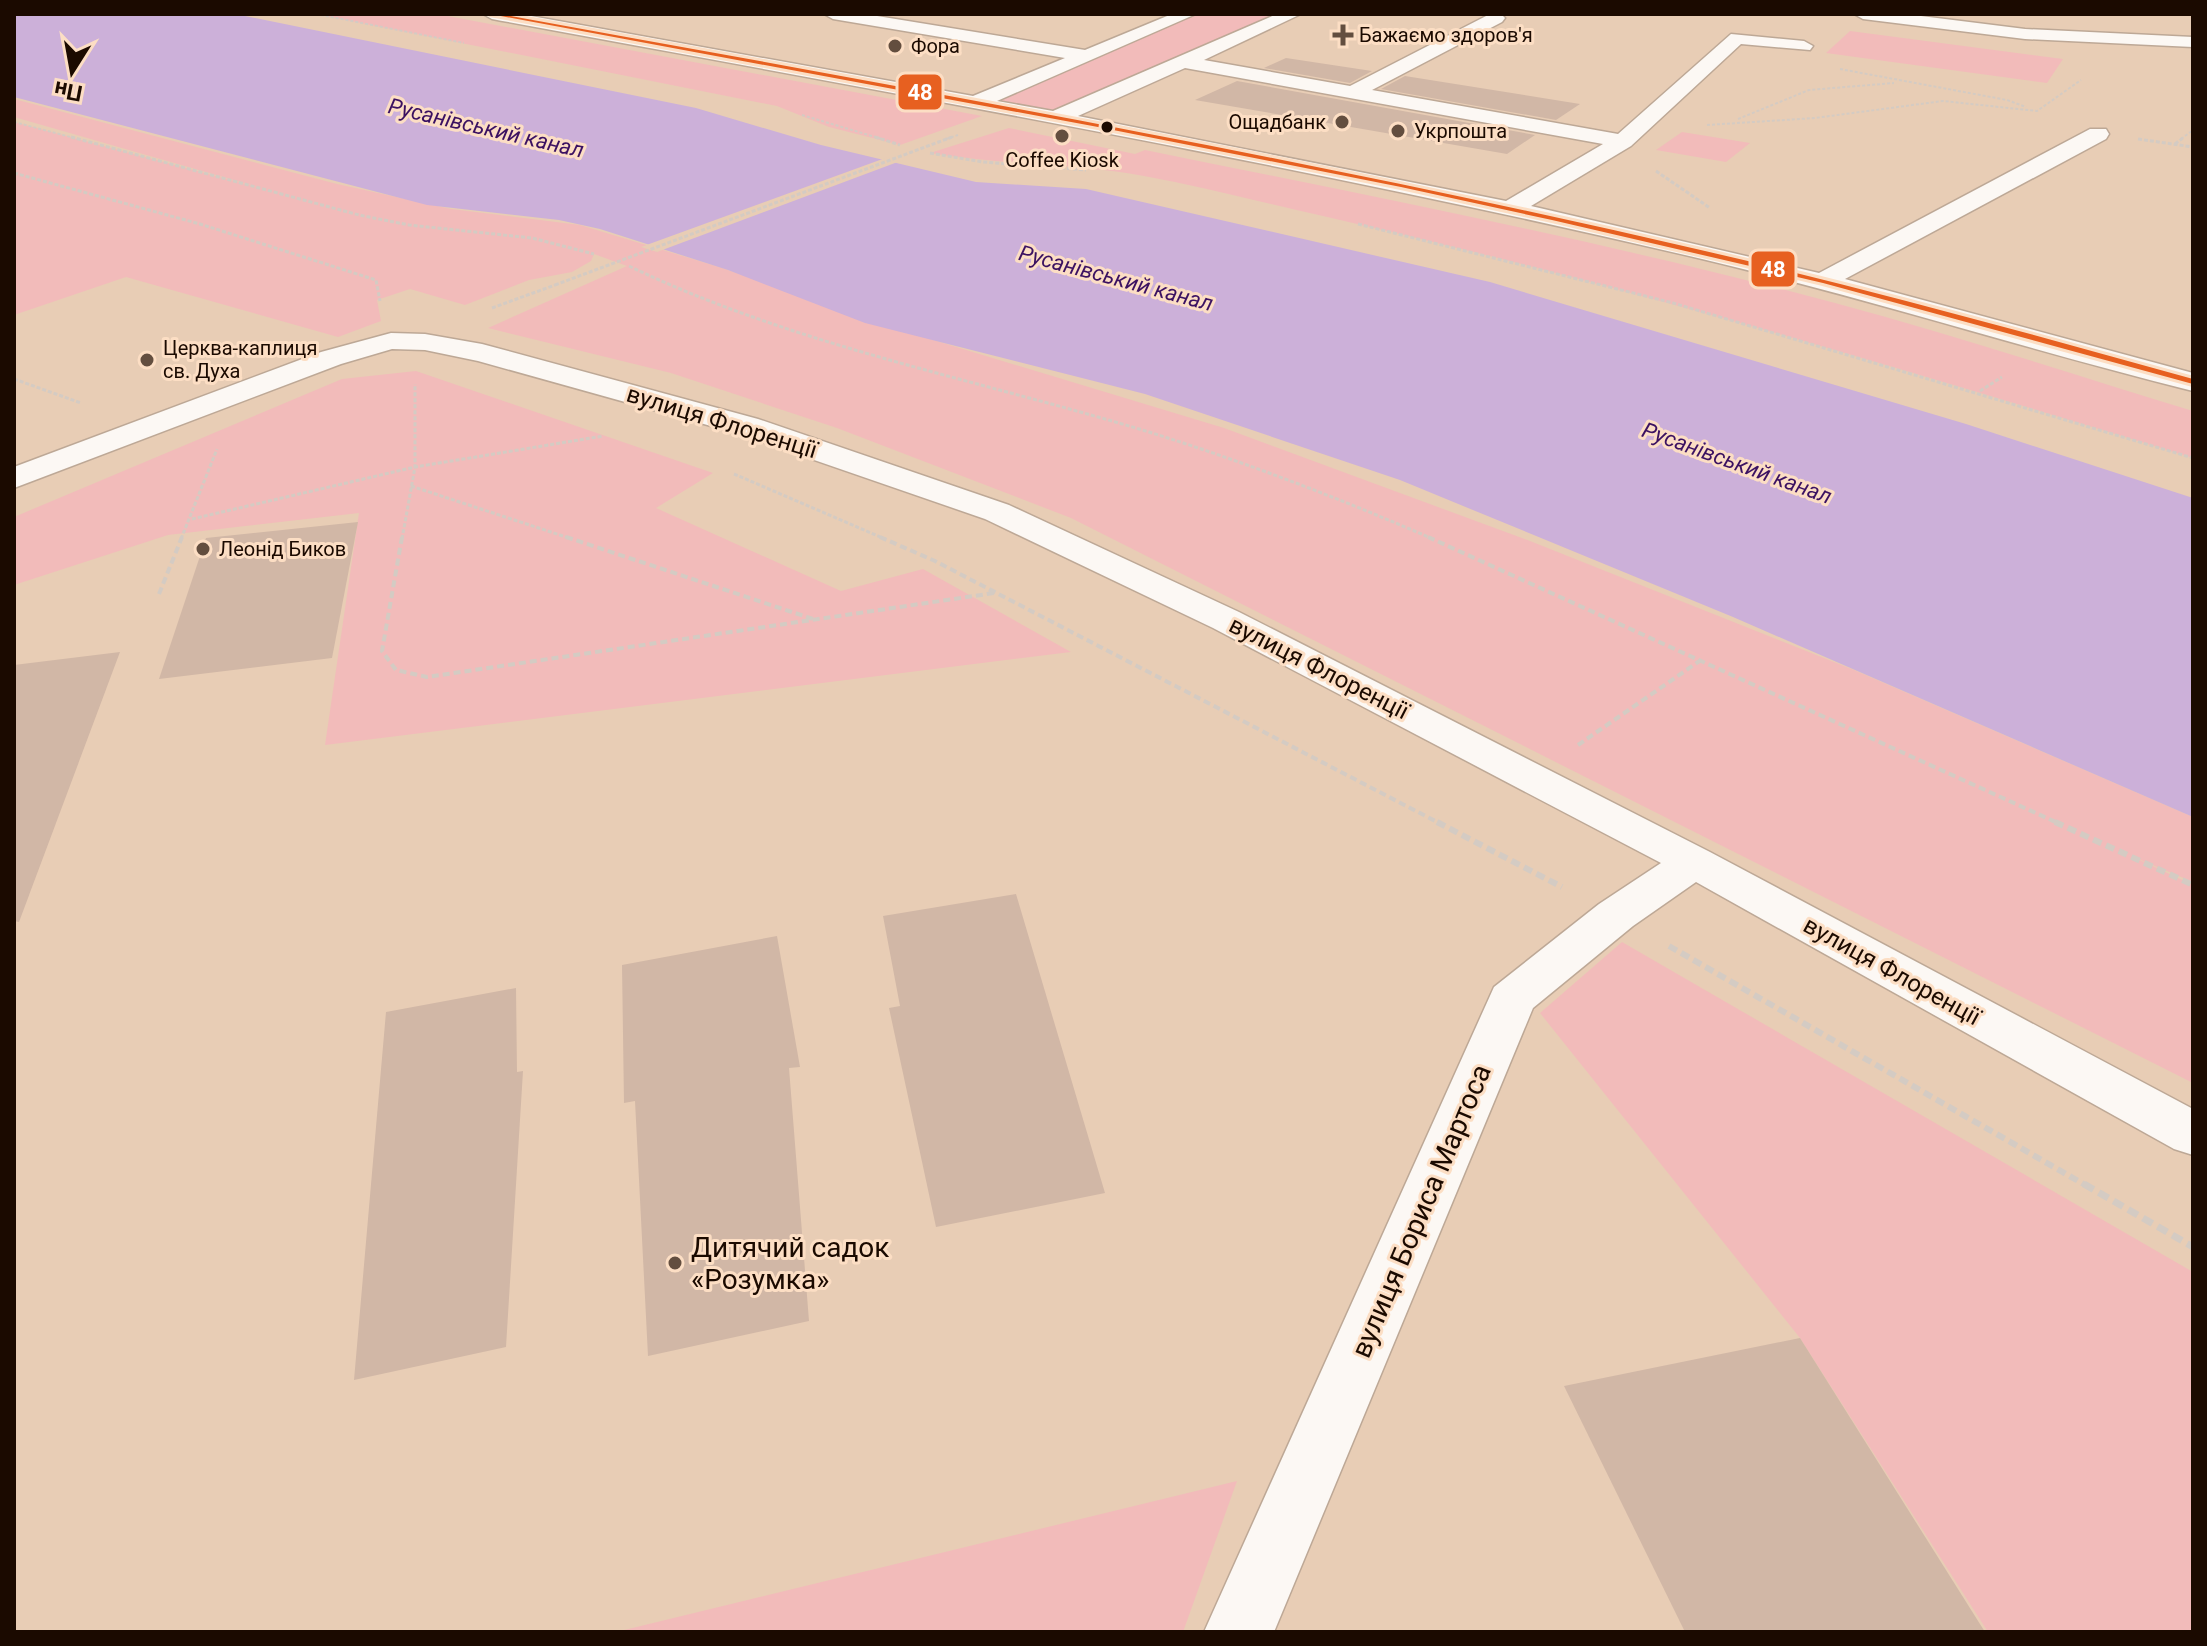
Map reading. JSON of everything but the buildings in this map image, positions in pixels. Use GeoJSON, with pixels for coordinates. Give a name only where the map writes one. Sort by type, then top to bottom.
{"type":"FeatureCollection","features":[{"type":"Feature","properties":{"kind":"street"},"geometry":{"type":"LineString","coordinates":[[492,14],[1055,118],[1508,210],[1823,281],[2193,382]]}},
{"type":"Feature","properties":{"kind":"street"},"geometry":{"type":"LineString","coordinates":[[833,14],[866,16],[939,32],[1087,56]]}},
{"type":"Feature","properties":{"kind":"street"},"geometry":{"type":"LineString","coordinates":[[974,103],[1187,14]]}},
{"type":"Feature","properties":{"kind":"street"},"geometry":{"type":"LineString","coordinates":[[1055,118],[1292,14]]}},
{"type":"Feature","properties":{"kind":"street"},"geometry":{"type":"LineString","coordinates":[[1863,14],[2025,34],[2193,42]]}},
{"type":"Feature","properties":{"kind":"street"},"geometry":{"type":"LineString","coordinates":[[939,32],[978,18]]}},
{"type":"Feature","properties":{"kind":"street"},"geometry":{"type":"LineString","coordinates":[[1351,93],[1496,18]]}},
{"type":"Feature","properties":{"kind":"street"},"geometry":{"type":"LineString","coordinates":[[1508,210],[1623,141],[1737,38],[1804,46]]}},
{"type":"Feature","properties":{"kind":"street"},"geometry":{"type":"LineString","coordinates":[[1185,62],[1623,141]]}},
{"type":"Feature","properties":{"kind":"street"},"geometry":{"type":"LineString","coordinates":[[1823,281],[2098,134]]}},
{"type":"Feature","properties":{"kind":"street","name":"вулиця Флоренції"},"geometry":{"type":"LineString","coordinates":[[14,478],[331,358],[391,341],[425,342],[482,353],[747,426],[997,512],[1226,620],[1694,862],[2193,1134]]}},
{"type":"Feature","properties":{"kind":"street","name":"вулиця Бориса Мартоса"},"geometry":{"type":"LineString","coordinates":[[1239,1632],[1512,999],[1616,915],[1694,862]]}},
{"type":"Feature","properties":{"kind":"path"},"geometry":{"type":"LineString","coordinates":[[1718,213],[1632,153],[1623,141],[1664,130],[1732,122],[1815,118],[1943,101],[2037,111],[2007,100],[1813,63],[1804,46]]}},
{"type":"Feature","properties":{"kind":"path"},"geometry":{"type":"LineString","coordinates":[[1732,122],[1809,90],[1903,82]]}},
{"type":"Feature","properties":{"kind":"path"},"geometry":{"type":"LineString","coordinates":[[14,122],[359,215],[409,225],[532,238],[594,254]]}},
{"type":"Feature","properties":{"kind":"path"},"geometry":{"type":"LineString","coordinates":[[2175,144],[2193,130]]}},
{"type":"Feature","properties":{"kind":"path"},"geometry":{"type":"LineString","coordinates":[[484,311],[958,135]]}},
{"type":"Feature","properties":{"kind":"path"},"geometry":{"type":"LineString","coordinates":[[930,153],[983,162],[1099,171]]}},
{"type":"Feature","properties":{"kind":"path"},"geometry":{"type":"LineString","coordinates":[[14,173],[200,224],[376,280],[391,341]]}},
{"type":"Feature","properties":{"kind":"path"},"geometry":{"type":"LineString","coordinates":[[1355,224],[1637,293],[2193,458]]}},
{"type":"Feature","properties":{"kind":"path"},"geometry":{"type":"LineString","coordinates":[[629,266],[698,299],[846,346],[1151,433],[1353,504],[2193,885]]}},
{"type":"Feature","properties":{"kind":"path"},"geometry":{"type":"LineString","coordinates":[[415,378],[415,467],[382,651],[396,670],[427,677],[463,674],[995,593]]}},
{"type":"Feature","properties":{"kind":"path"},"geometry":{"type":"LineString","coordinates":[[14,379],[88,405]]}},
{"type":"Feature","properties":{"kind":"path"},"geometry":{"type":"LineString","coordinates":[[192,519],[415,467],[609,435]]}},
{"type":"Feature","properties":{"kind":"path"},"geometry":{"type":"LineString","coordinates":[[159,594],[192,519],[221,438]]}},
{"type":"Feature","properties":{"kind":"path"},"geometry":{"type":"LineString","coordinates":[[723,469],[935,561],[1616,915],[2193,1247]]}},
{"type":"Feature","properties":{"kind":"path"},"geometry":{"type":"LineString","coordinates":[[411,486],[815,620]]}},
{"type":"Feature","properties":{"kind":"path"},"geometry":{"type":"LineString","coordinates":[[1570,750],[1702,660]]}},
{"type":"Feature","properties":{"kind":"shaded area"},"geometry":{"type":"Polygon","coordinates":[[[316,14],[437,14],[982,116],[900,145],[829,127],[777,106],[316,14]]]}},
{"type":"Feature","properties":{"kind":"shaded area"},"geometry":{"type":"Polygon","coordinates":[[[1187,14],[1291,14],[1055,118],[974,103],[1187,14]]]}},
{"type":"Feature","properties":{"kind":"shaded area"},"geometry":{"type":"Polygon","coordinates":[[[1850,31],[2063,59],[2047,83],[1826,53],[1850,31]]]}},
{"type":"Feature","properties":{"kind":"shaded area"},"geometry":{"type":"Polygon","coordinates":[[[14,99],[337,184],[451,209],[580,225],[719,267],[930,339],[1224,428],[1530,541],[1854,670],[2193,817],[2193,882],[2129,855],[2193,885],[2193,1083],[1071,518],[837,428],[671,373],[488,328],[627,266],[594,254],[591,261],[572,272],[529,280],[465,305],[410,289],[377,300],[381,321],[338,337],[126,277],[14,315],[14,122],[261,188],[14,117],[14,99]]]}},
{"type":"Feature","properties":{"kind":"shaded area"},"geometry":{"type":"Polygon","coordinates":[[[1009,128],[1135,154],[1145,150],[1491,221],[1663,260],[1880,315],[2193,411],[2193,458],[1760,329],[1433,242],[1144,176],[930,153],[1009,128]]]}},
{"type":"Feature","properties":{"kind":"shaded area"},"geometry":{"type":"Polygon","coordinates":[[[1682,132],[1750,143],[1726,162],[1656,150],[1682,132]]]}},
{"type":"Feature","properties":{"kind":"shaded area"},"geometry":{"type":"Polygon","coordinates":[[[416,371],[713,473],[656,508],[841,591],[923,569],[1071,652],[325,745],[359,513],[168,535],[14,585],[14,517],[342,379],[416,371]]]}},
{"type":"Feature","properties":{"kind":"shaded area"},"geometry":{"type":"Polygon","coordinates":[[[1622,942],[2193,1272],[2193,1632],[1988,1632],[1800,1338],[1540,1013],[1622,942]]]}},
{"type":"Feature","properties":{"kind":"shaded area"},"geometry":{"type":"Polygon","coordinates":[[[1237,1481],[1183,1632],[616,1632],[1237,1481]]]}},
{"type":"Feature","properties":{"kind":"water","name":"Русанівський канал"},"geometry":{"type":"Polygon","coordinates":[[[14,14],[235,14],[696,108],[821,145],[976,182],[1086,189],[1490,282],[1966,424],[2193,498],[2193,817],[1733,617],[1400,480],[1145,394],[865,323],[728,270],[600,229],[559,220],[427,205],[14,97],[14,14]]]}},
{"type":"Feature","properties":{"kind":"pier"},"geometry":{"type":"Polygon","coordinates":[[[888,157],[903,160],[657,252],[641,247],[888,157]]]}},
{"type":"Feature","properties":{"kind":"transit line","name":"48"},"geometry":{"type":"LineString","coordinates":[[492,14],[1250,155],[1552,218],[1825,282],[2193,382]]}},
{"type":"Feature","properties":{"kind":"place","name":"Бажаємо здоров'я"},"geometry":{"type":"Point","coordinates":[1343,35]}},
{"type":"Feature","properties":{"kind":"place","name":"Фора"},"geometry":{"type":"Point","coordinates":[895,46]}},
{"type":"Feature","properties":{"kind":"place","name":"Ощадбанк"},"geometry":{"type":"Point","coordinates":[1342,122]}},
{"type":"Feature","properties":{"kind":"place","name":"Укрпошта"},"geometry":{"type":"Point","coordinates":[1398,131]}},
{"type":"Feature","properties":{"kind":"place","name":"Coffee Kiosk"},"geometry":{"type":"Point","coordinates":[1062,136]}},
{"type":"Feature","properties":{"kind":"place","name":"Церква-каплиця св. Духа"},"geometry":{"type":"Point","coordinates":[147,360]}},
{"type":"Feature","properties":{"kind":"place","name":"Леонід Биков"},"geometry":{"type":"Point","coordinates":[203,549]}},
{"type":"Feature","properties":{"kind":"place","name":"Дитячий садок «Розумка»"},"geometry":{"type":"Point","coordinates":[675,1263]}}]}
